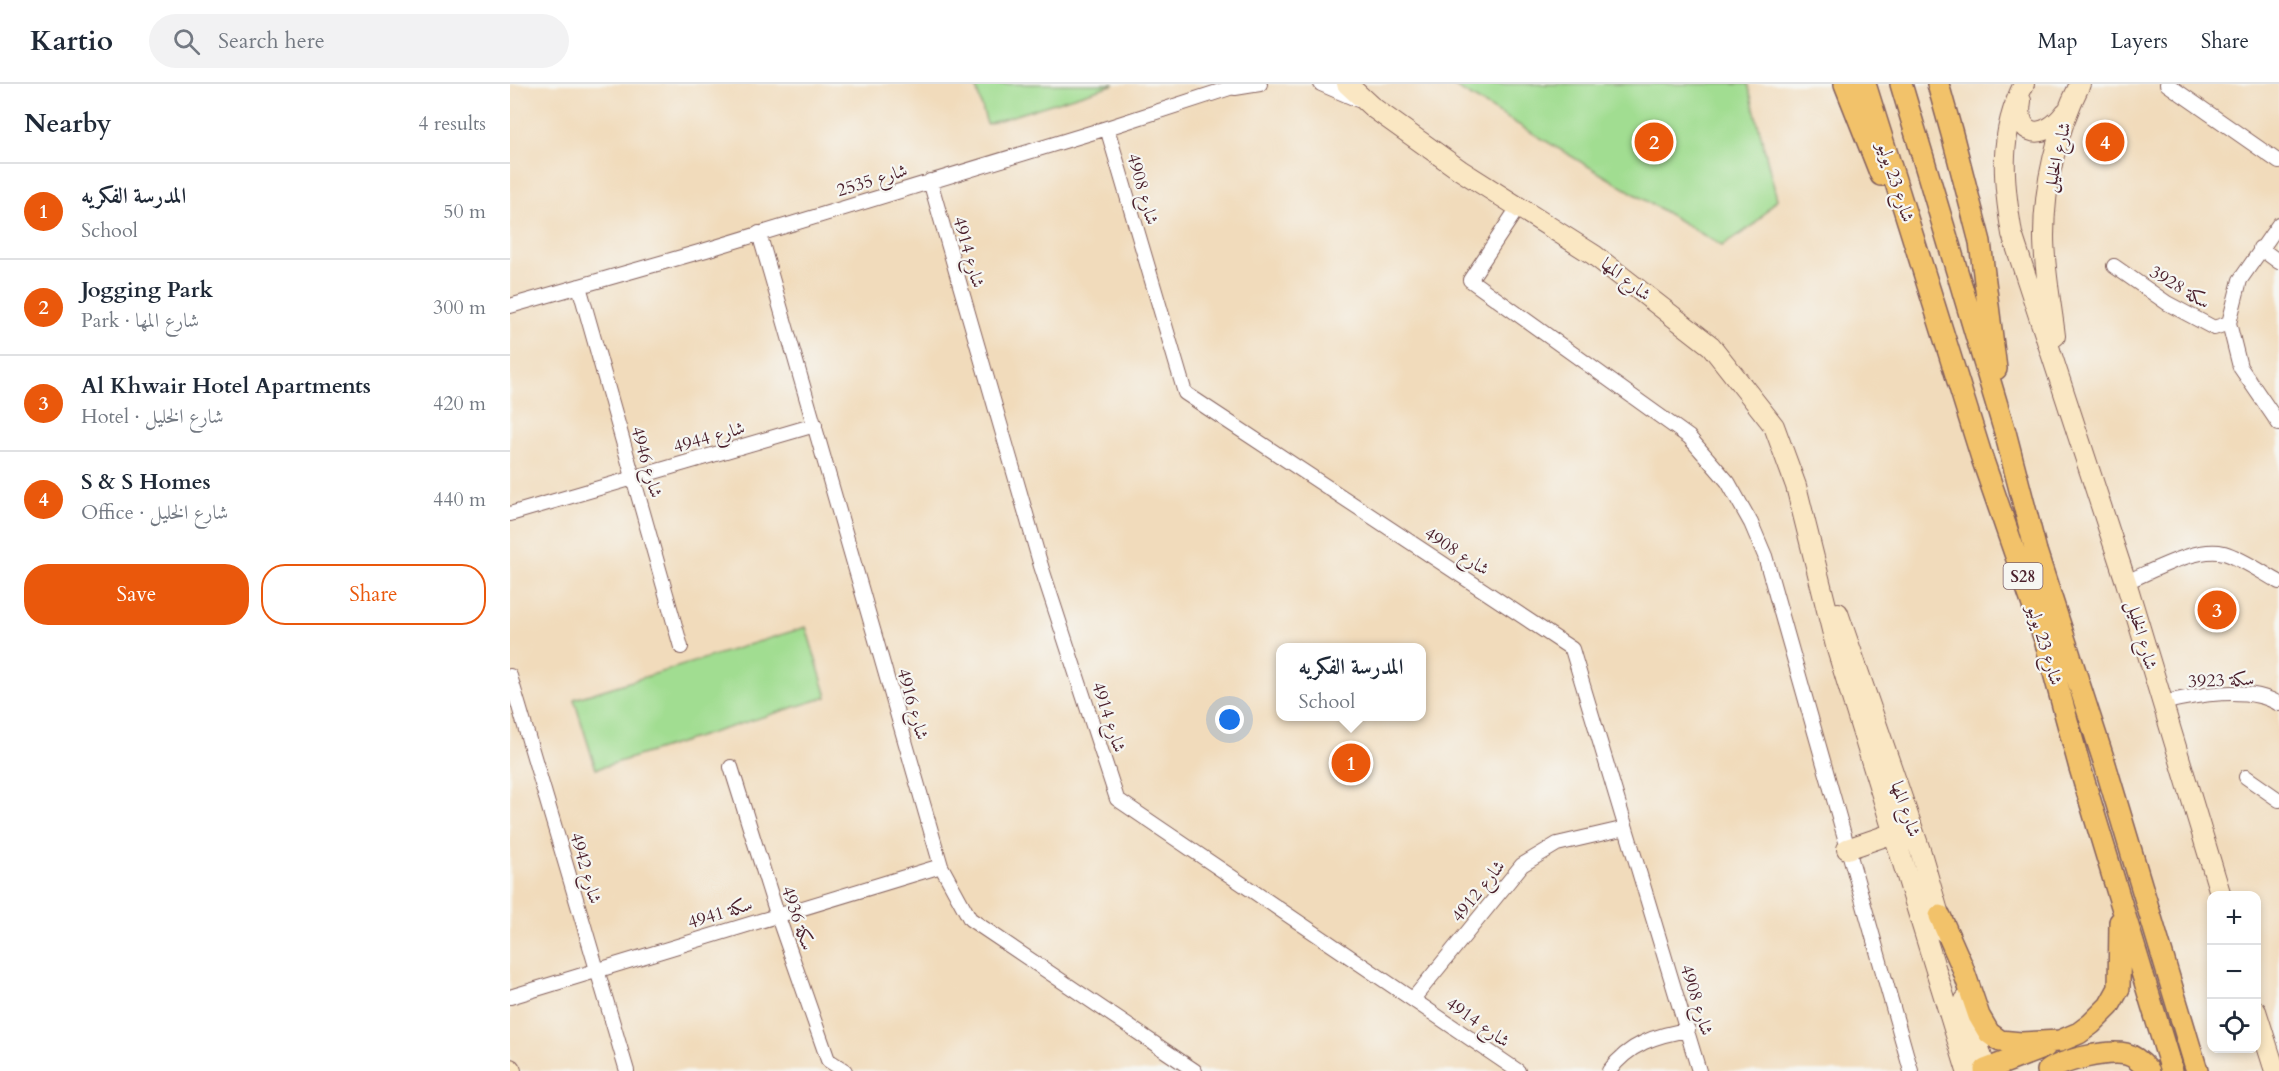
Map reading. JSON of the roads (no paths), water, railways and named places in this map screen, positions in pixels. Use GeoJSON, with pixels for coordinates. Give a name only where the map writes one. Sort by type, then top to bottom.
{"type":"FeatureCollection","features":[{"type":"Feature","properties":{"kind":"main road"},"geometry":{"type":"LineString","coordinates":[[1845,84],[1937,310]]}},
{"type":"Feature","properties":{"kind":"main road","name":"شارع 23 يوليو"},"geometry":{"type":"LineString","coordinates":[[1865,84],[1982,458],[2045,640],[2080,768],[2172,1071]]}},
{"type":"Feature","properties":{"kind":"main road","name":"شارع 23 يوليو"},"geometry":{"type":"LineString","coordinates":[[1901,84],[2005,432],[2036,551],[2104,761],[2197,1071]]}},
{"type":"Feature","properties":{"kind":"main road"},"geometry":{"type":"LineString","coordinates":[[1938,84],[1980,242],[2005,432]]}},
{"type":"Feature","properties":{"kind":"main road"},"geometry":{"type":"LineString","coordinates":[[1982,1071],[2079,1033],[2116,998],[2120,974],[2120,900]]}},
{"type":"Feature","properties":{"kind":"main road"},"geometry":{"type":"LineString","coordinates":[[1940,916],[1962,966],[1979,1016],[1989,1033],[2000,1041],[2021,1043],[2060,1041]]}},
{"type":"Feature","properties":{"kind":"main road"},"geometry":{"type":"LineString","coordinates":[[2045,1070],[2104,1053],[2127,1054],[2138,1060],[2149,1071]]}},
{"type":"Feature","properties":{"kind":"street","name":"2535 شارع"},"geometry":{"type":"LineString","coordinates":[[510,306],[1107,128],[1242,84]]}},
{"type":"Feature","properties":{"kind":"street"},"geometry":{"type":"LineString","coordinates":[[1230,87],[1260,84]]}},
{"type":"Feature","properties":{"kind":"street"},"geometry":{"type":"LineString","coordinates":[[1321,84],[1372,107]]}},
{"type":"Feature","properties":{"kind":"street","name":"شارع المها"},"geometry":{"type":"LineString","coordinates":[[1347,84],[1372,107],[1460,170],[1594,255],[1711,346],[1774,426],[1796,486],[1836,646],[1943,995],[1954,1011],[1971,1053],[1982,1071]]}},
{"type":"Feature","properties":{"kind":"street"},"geometry":{"type":"LineString","coordinates":[[2025,84],[2020,107],[2021,118],[2025,127],[2031,131],[2038,132],[2054,126],[2076,92]]}},
{"type":"Feature","properties":{"kind":"street","name":"شارع الخليل"},"geometry":{"type":"LineString","coordinates":[[2025,84],[2018,96],[2004,150],[2005,195],[2012,234],[2126,582],[2219,891]]}},
{"type":"Feature","properties":{"kind":"street"},"geometry":{"type":"LineString","coordinates":[[2167,84],[2279,162]]}},
{"type":"Feature","properties":{"kind":"street","name":"شارع الخليل"},"geometry":{"type":"LineString","coordinates":[[2059,375],[2044,236],[2048,184],[2059,138],[2076,92]]}},
{"type":"Feature","properties":{"kind":"street","name":"4908 شارع"},"geometry":{"type":"LineString","coordinates":[[1107,128],[1185,393],[1572,649],[1700,1071]]}},
{"type":"Feature","properties":{"kind":"street","name":"4914 شارع"},"geometry":{"type":"LineString","coordinates":[[930,181],[1041,566],[1118,799],[1518,1071]]}},
{"type":"Feature","properties":{"kind":"street"},"geometry":{"type":"LineString","coordinates":[[1519,206],[1470,280],[1689,437],[1728,482],[1751,523],[1765,556],[1911,1071]]}},
{"type":"Feature","properties":{"kind":"street","name":"سكة 3928"},"geometry":{"type":"LineString","coordinates":[[2279,224],[2260,248],[2240,280],[2229,323],[2240,368],[2279,424]]}},
{"type":"Feature","properties":{"kind":"street","name":"4916 شارع"},"geometry":{"type":"LineString","coordinates":[[759,233],[941,866],[970,919],[1187,1069]]}},
{"type":"Feature","properties":{"kind":"street"},"geometry":{"type":"LineString","coordinates":[[2260,248],[2279,262]]}},
{"type":"Feature","properties":{"kind":"street","name":"سكة 3928"},"geometry":{"type":"LineString","coordinates":[[2114,266],[2167,303],[2214,328],[2229,323]]}},
{"type":"Feature","properties":{"kind":"street","name":"4946 شارع"},"geometry":{"type":"LineString","coordinates":[[579,286],[681,647]]}},
{"type":"Feature","properties":{"kind":"street","name":"4944 شارع"},"geometry":{"type":"LineString","coordinates":[[510,514],[815,425]]}},
{"type":"Feature","properties":{"kind":"street","name":"شارع المها"},"geometry":{"type":"LineString","coordinates":[[1813,552],[1850,643],[1921,853],[1982,1071]]}},
{"type":"Feature","properties":{"kind":"street"},"geometry":{"type":"LineString","coordinates":[[2126,582],[2192,555],[2210,552],[2226,554],[2279,582]]}},
{"type":"Feature","properties":{"kind":"street","name":"4942 شارع"},"geometry":{"type":"LineString","coordinates":[[510,676],[627,1071]]}},
{"type":"Feature","properties":{"kind":"street","name":"سكة 3923"},"geometry":{"type":"LineString","coordinates":[[2162,703],[2197,696],[2245,694],[2267,697],[2279,704]]}},
{"type":"Feature","properties":{"kind":"street","name":"سكة 4936"},"geometry":{"type":"LineString","coordinates":[[731,767],[777,914],[828,1060],[845,1071]]}},
{"type":"Feature","properties":{"kind":"street"},"geometry":{"type":"LineString","coordinates":[[2246,777],[2279,800]]}},
{"type":"Feature","properties":{"kind":"street","name":"4912 شارع"},"geometry":{"type":"LineString","coordinates":[[1413,999],[1522,866],[1557,844],[1626,828]]}},
{"type":"Feature","properties":{"kind":"street"},"geometry":{"type":"LineString","coordinates":[[1847,849],[1894,833]]}},
{"type":"Feature","properties":{"kind":"street","name":"سكة 4941"},"geometry":{"type":"LineString","coordinates":[[510,997],[941,866]]}},
{"type":"Feature","properties":{"kind":"street"},"geometry":{"type":"LineString","coordinates":[[2261,1027],[2275,1071]]}},
{"type":"Feature","properties":{"kind":"street"},"geometry":{"type":"LineString","coordinates":[[1609,1071],[1622,1056],[1643,1042],[1666,1033],[1688,1030]]}},
{"type":"Feature","properties":{"kind":"place","name":"Jogging Park"},"geometry":{"type":"Point","coordinates":[1654,142]}},
{"type":"Feature","properties":{"kind":"place","name":"S & S Homes"},"geometry":{"type":"Point","coordinates":[2105,142]}},
{"type":"Feature","properties":{"kind":"place","name":"Al Khwair Hotel Apartments"},"geometry":{"type":"Point","coordinates":[2217,610]}},
{"type":"Feature","properties":{"kind":"place","name":"المدرسة الفكريه"},"geometry":{"type":"Point","coordinates":[1351,763]}}]}
